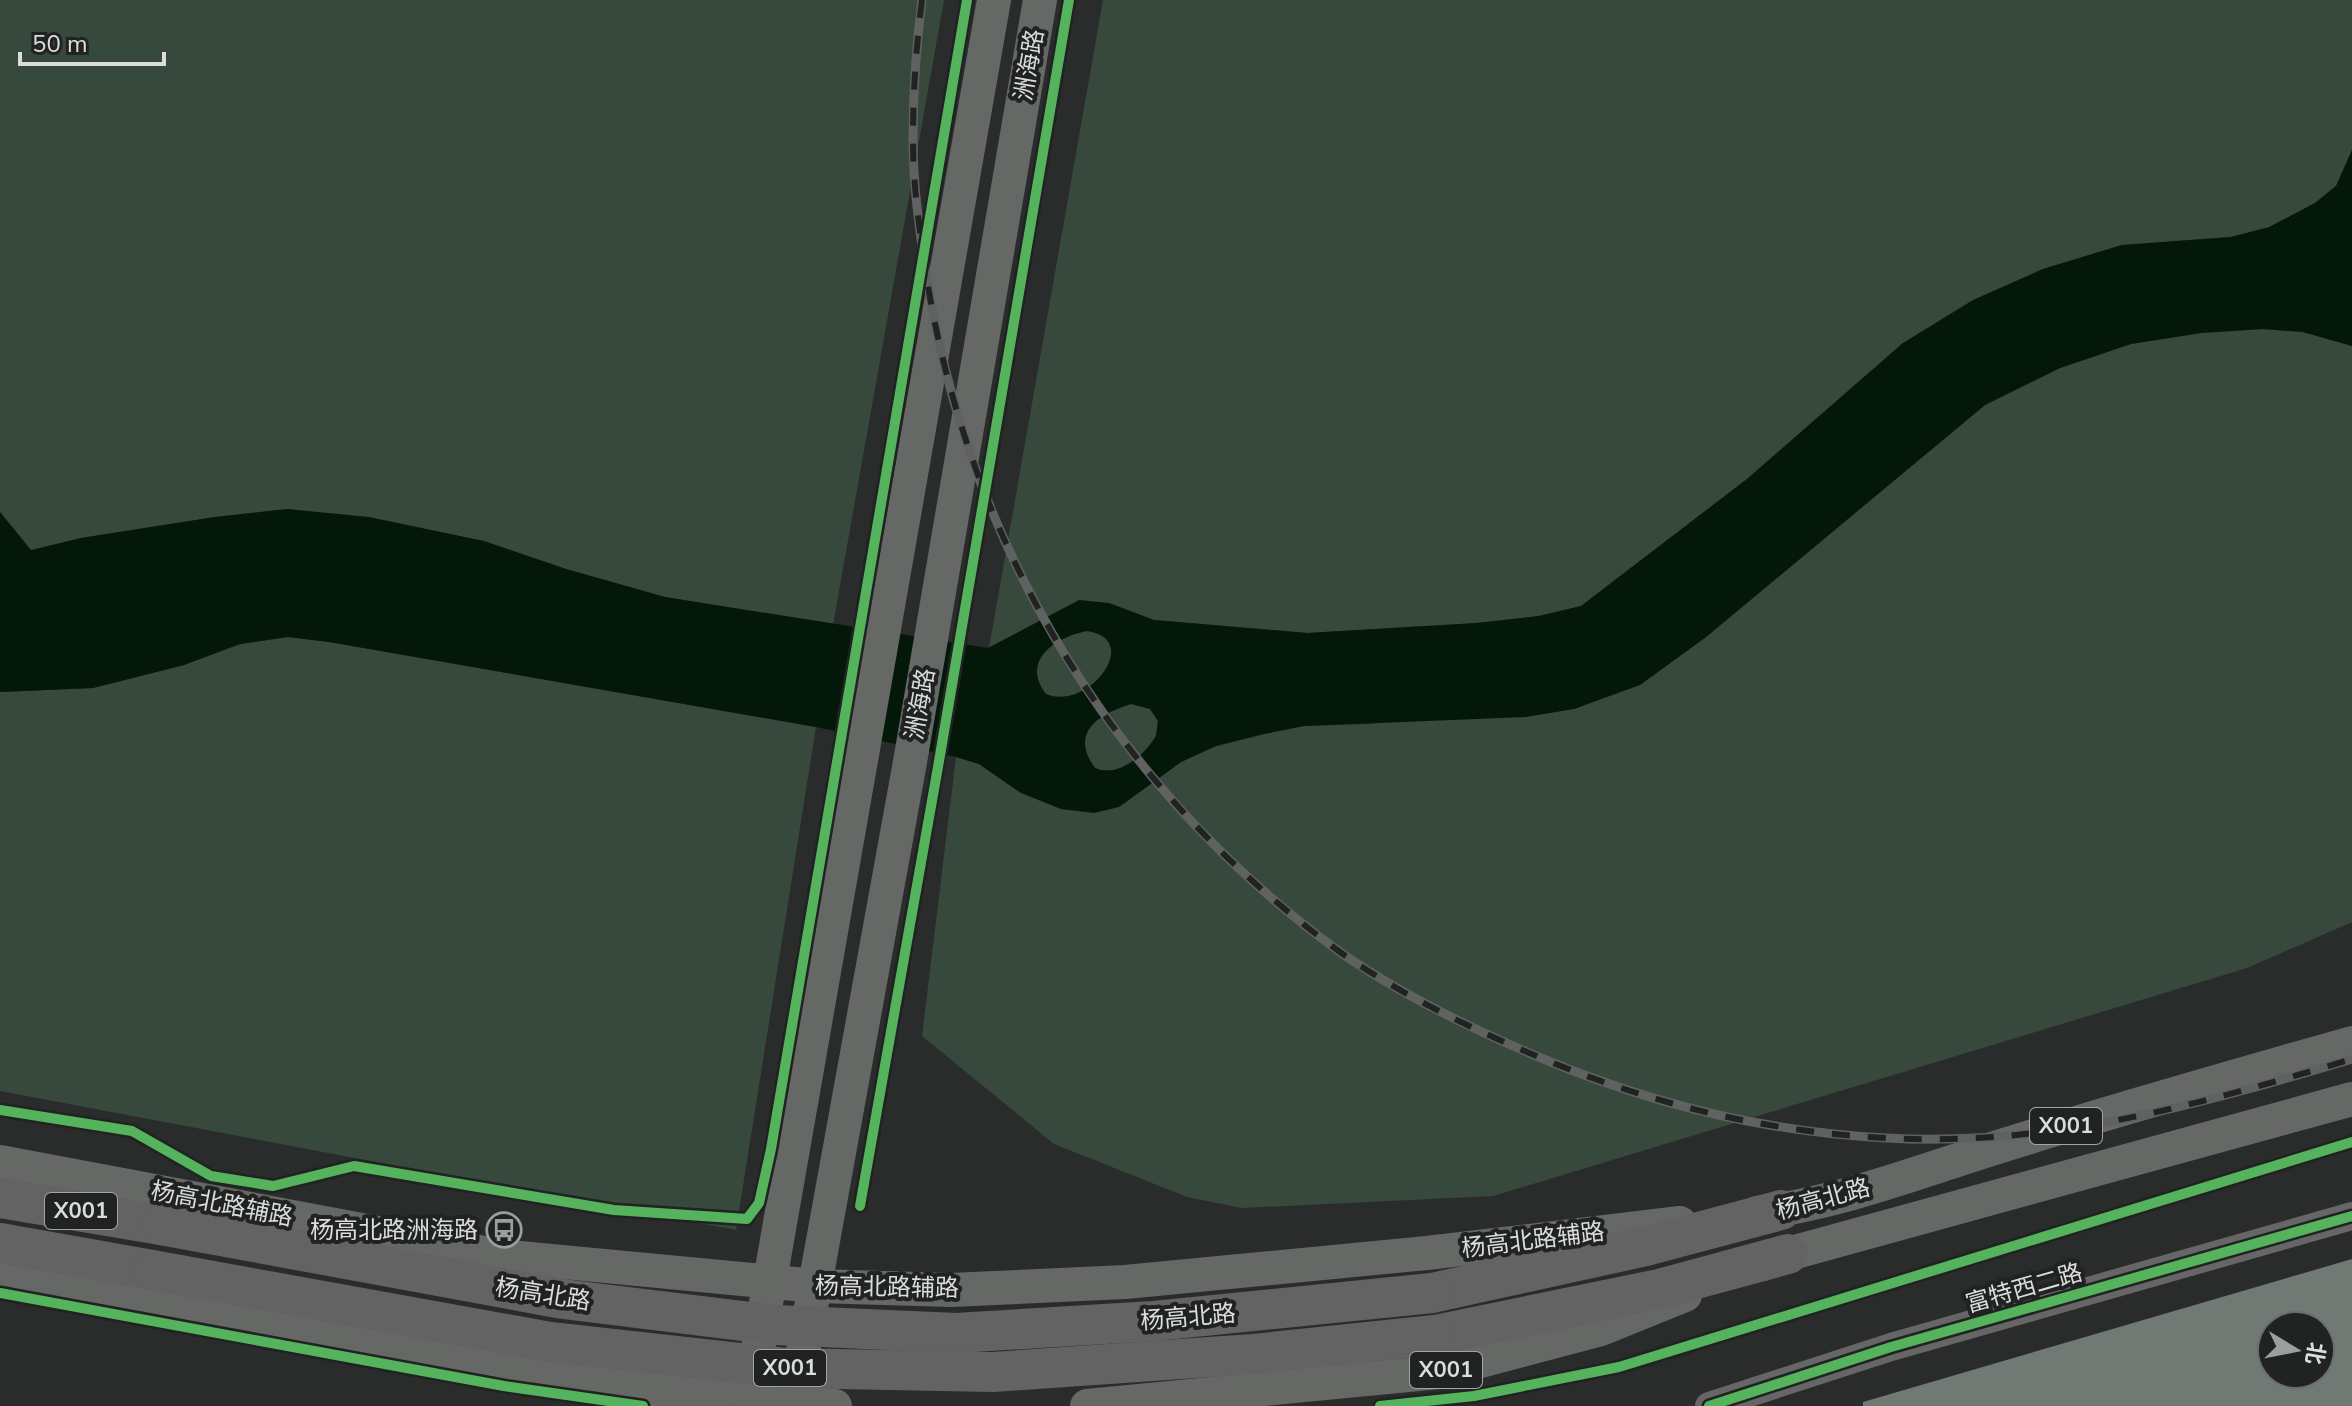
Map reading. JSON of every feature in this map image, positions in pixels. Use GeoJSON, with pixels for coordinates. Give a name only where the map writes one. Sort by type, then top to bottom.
{"type":"FeatureCollection","features":[{"type":"Feature","properties":{"kind":"highway","name":"杨高北路"},"geometry":{"type":"LineString","coordinates":[[0,1198],[563,1299],[776,1325],[956,1333],[1154,1321],[1432,1293],[1646,1246],[1781,1210]]}},
{"type":"Feature","properties":{"kind":"highway","name":"杨高北路"},"geometry":{"type":"LineString","coordinates":[[0,1243],[550,1342],[786,1368],[993,1372],[1253,1354],[1435,1335],[1659,1289],[1788,1254]]}},
{"type":"Feature","properties":{"kind":"main road","name":"洲海路"},"geometry":{"type":"LineString","coordinates":[[749,1403],[994,0]]}},
{"type":"Feature","properties":{"kind":"main road","name":"洲海路"},"geometry":{"type":"LineString","coordinates":[[793,1405],[910,762],[1040,0]]}},
{"type":"Feature","properties":{"kind":"main road","name":"杨高北路"},"geometry":{"type":"LineString","coordinates":[[1781,1210],[1863,1189],[2352,1043]]}},
{"type":"Feature","properties":{"kind":"main road","name":"杨高北路"},"geometry":{"type":"LineString","coordinates":[[1788,1254],[2352,1099]]}},
{"type":"Feature","properties":{"kind":"main road","name":"杨高北路辅路"},"geometry":{"type":"LineString","coordinates":[[0,1162],[500,1256],[816,1286],[951,1290],[1125,1282],[1427,1253],[1781,1210]]}},
{"type":"Feature","properties":{"kind":"main road","name":"X001"},"geometry":{"type":"LineString","coordinates":[[1087,1406],[1439,1372],[1601,1329],[1788,1254]]}},
{"type":"Feature","properties":{"kind":"main road","name":"X001"},"geometry":{"type":"LineString","coordinates":[[0,1277],[546,1377],[749,1403],[835,1406]]}},
{"type":"Feature","properties":{"kind":"street","name":"富特西二路"},"geometry":{"type":"LineString","coordinates":[[1709,1406],[1906,1343],[2352,1216]]}},
{"type":"Feature","properties":{"kind":"shaded area"},"geometry":{"type":"Polygon","coordinates":[[[0,0],[944,0],[833,625],[665,597],[566,569],[484,541],[287,509],[81,538],[31,551],[0,512],[0,0]]]}},
{"type":"Feature","properties":{"kind":"shaded area"},"geometry":{"type":"Polygon","coordinates":[[[1103,0],[2352,0],[2352,150],[2336,186],[2315,203],[2269,228],[2231,237],[2122,245],[2043,269],[1903,343],[1747,479],[1581,606],[1539,616],[1477,623],[1307,633],[1154,620],[1109,603],[989,648],[1103,0]]]}},
{"type":"Feature","properties":{"kind":"shaded area"},"geometry":{"type":"Polygon","coordinates":[[[2352,150],[2352,346],[2303,332],[2262,329],[2201,333],[2131,344],[2060,368],[1985,405],[1706,637],[1640,685],[1574,709],[1526,717],[1304,726],[1264,734],[1216,746],[1181,762],[1119,807],[1094,813],[1061,809],[1021,793],[979,764],[956,757],[816,727],[288,637],[240,644],[184,665],[93,688],[0,692],[0,512],[31,550],[81,538],[287,509],[369,517],[484,541],[566,569],[665,597],[988,648],[1079,600],[1109,603],[1154,620],[1307,633],[1477,623],[1539,616],[1581,606],[1747,479],[1903,343],[1973,300],[2043,269],[2122,245],[2231,237],[2269,227],[2315,203],[2336,186],[2352,150]],[[1087,631],[1053,645],[1039,661],[1039,682],[1046,694],[1062,697],[1078,693],[1104,672],[1111,647],[1103,637],[1087,631]],[[1131,704],[1098,719],[1086,735],[1088,756],[1095,768],[1121,768],[1145,751],[1156,736],[1158,721],[1150,709],[1131,704]]]}},
{"type":"Feature","properties":{"kind":"shaded area"},"geometry":{"type":"Polygon","coordinates":[[[2262,329],[2303,332],[2352,346],[2352,922],[2247,968],[1493,1196],[1242,1208],[1187,1197],[1054,1144],[922,1036],[956,757],[979,764],[1021,793],[1119,807],[1181,762],[1216,746],[1264,734],[1304,726],[1370,724],[1640,685],[1706,637],[1985,405],[2060,368],[2131,344],[2201,333],[2262,329]]]}},
{"type":"Feature","properties":{"kind":"shaded area"},"geometry":{"type":"Polygon","coordinates":[[[1087,631],[1103,637],[1111,647],[1104,672],[1078,693],[1062,697],[1046,694],[1039,682],[1039,661],[1053,645],[1087,631]]]}},
{"type":"Feature","properties":{"kind":"shaded area"},"geometry":{"type":"Polygon","coordinates":[[[288,637],[816,727],[736,1230],[0,1091],[0,692],[93,688],[184,665],[240,644],[288,637]]]}},
{"type":"Feature","properties":{"kind":"shaded area"},"geometry":{"type":"Polygon","coordinates":[[[1131,704],[1150,709],[1158,721],[1156,736],[1145,751],[1121,768],[1095,768],[1085,745],[1086,735],[1098,719],[1131,704]]]}},
{"type":"Feature","properties":{"kind":"building"},"geometry":{"type":"Polygon","coordinates":[[[2352,1259],[2352,1406],[1863,1406],[1863,1402],[2352,1259]]]}},
{"type":"Feature","properties":{"kind":"railway"},"geometry":{"type":"LineString","coordinates":[[922,0],[914,87],[913,158],[927,280],[948,380],[979,477],[1018,569],[1066,657],[1123,740],[1188,817],[1260,888],[1340,952],[1387,983],[1463,1023],[1582,1074],[1710,1113],[1841,1135],[1947,1139],[2064,1129],[2180,1107],[2352,1059]]}},
{"type":"Feature","properties":{"kind":"cycle path"},"geometry":{"type":"LineString","coordinates":[[0,1110],[132,1131],[211,1176],[273,1186],[354,1166],[614,1210],[747,1219],[759,1203],[771,1149],[967,0]]}},
{"type":"Feature","properties":{"kind":"cycle path"},"geometry":{"type":"LineString","coordinates":[[860,1206],[1069,0]]}},
{"type":"Feature","properties":{"kind":"cycle path"},"geometry":{"type":"LineString","coordinates":[[1380,1406],[1474,1396],[1619,1367],[2352,1142]]}},
{"type":"Feature","properties":{"kind":"cycle path"},"geometry":{"type":"LineString","coordinates":[[1709,1406],[1891,1347],[2352,1216]]}},
{"type":"Feature","properties":{"kind":"cycle path"},"geometry":{"type":"LineString","coordinates":[[0,1293],[504,1386],[643,1406]]}},
{"type":"Feature","properties":{"kind":"place","name":"杨高北路洲海路"},"geometry":{"type":"Point","coordinates":[504,1230]}}]}
